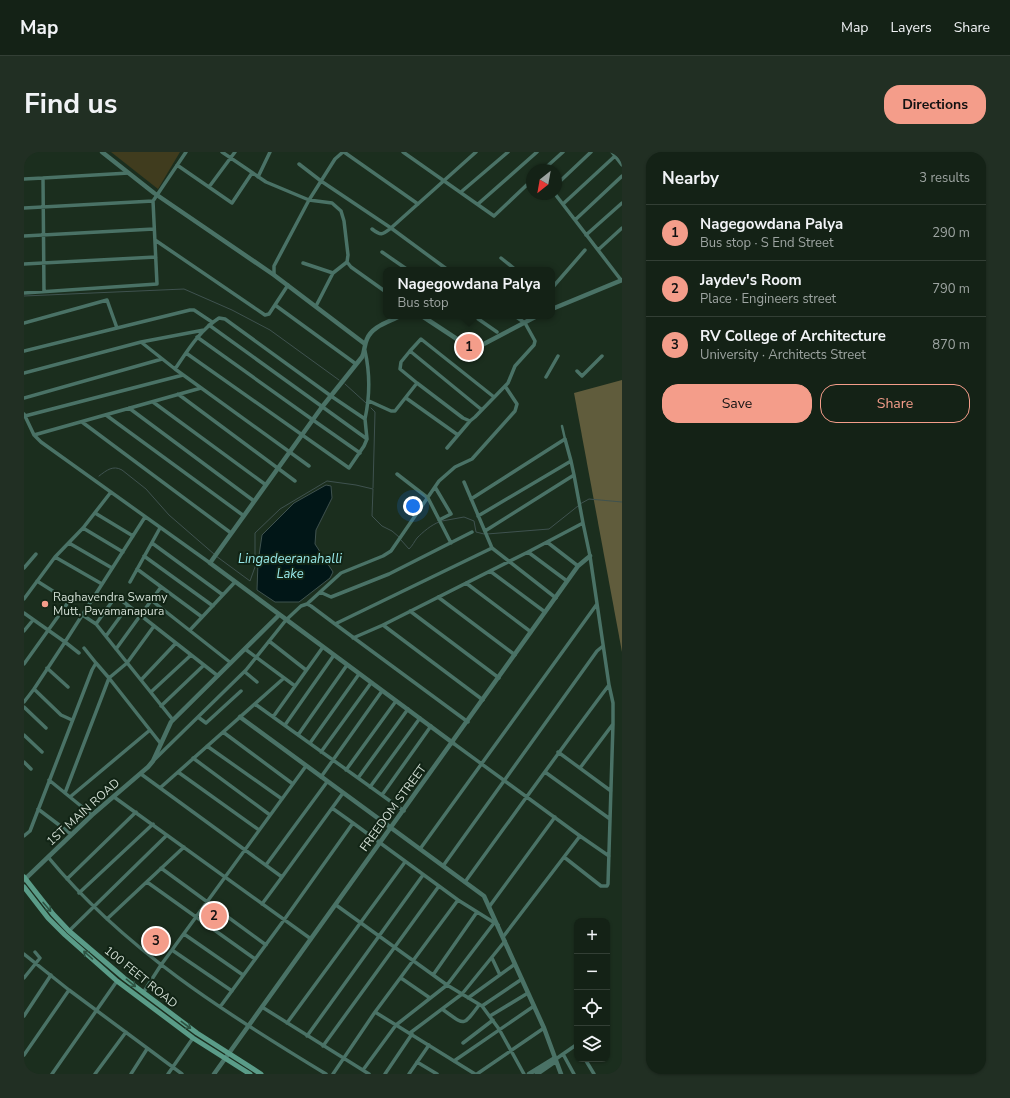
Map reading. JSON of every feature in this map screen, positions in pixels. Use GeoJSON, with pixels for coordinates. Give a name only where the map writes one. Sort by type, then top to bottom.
{"type":"FeatureCollection","features":[{"type":"Feature","properties":{"kind":"main road","name":"100 FEET ROAD"},"geometry":{"type":"LineString","coordinates":[[25,878],[53,914],[143,993],[197,1033],[261,1074]]}},
{"type":"Feature","properties":{"kind":"main road","name":"100 FEET ROAD"},"geometry":{"type":"LineString","coordinates":[[25,889],[48,918],[117,981],[193,1038],[224,1059],[250,1074]]}},
{"type":"Feature","properties":{"kind":"street"},"geometry":{"type":"LineString","coordinates":[[102,152],[158,195],[288,285],[365,344]]}},
{"type":"Feature","properties":{"kind":"street"},"geometry":{"type":"LineString","coordinates":[[24,293],[157,284],[153,202],[186,152]]}},
{"type":"Feature","properties":{"kind":"street"},"geometry":{"type":"LineString","coordinates":[[222,152],[266,182],[309,200],[332,203],[341,211],[344,221],[348,255],[347,262],[333,273],[316,306]]}},
{"type":"Feature","properties":{"kind":"street"},"geometry":{"type":"LineString","coordinates":[[209,187],[234,152]]}},
{"type":"Feature","properties":{"kind":"street"},"geometry":{"type":"LineString","coordinates":[[258,177],[270,152]]}},
{"type":"Feature","properties":{"kind":"street"},"geometry":{"type":"LineString","coordinates":[[274,275],[274,266],[309,200],[335,159],[343,152],[418,204]]}},
{"type":"Feature","properties":{"kind":"street"},"geometry":{"type":"LineString","coordinates":[[403,152],[494,216],[526,186]]}},
{"type":"Feature","properties":{"kind":"street"},"geometry":{"type":"LineString","coordinates":[[372,229],[380,234],[383,234],[476,152]]}},
{"type":"Feature","properties":{"kind":"street"},"geometry":{"type":"LineString","coordinates":[[461,192],[508,152]]}},
{"type":"Feature","properties":{"kind":"street"},"geometry":{"type":"LineString","coordinates":[[478,204],[537,152]]}},
{"type":"Feature","properties":{"kind":"street"},"geometry":{"type":"LineString","coordinates":[[550,164],[563,152]]}},
{"type":"Feature","properties":{"kind":"street"},"geometry":{"type":"LineString","coordinates":[[562,179],[591,152]]}},
{"type":"Feature","properties":{"kind":"street"},"geometry":{"type":"LineString","coordinates":[[562,204],[613,154],[622,165]]}},
{"type":"Feature","properties":{"kind":"street"},"geometry":{"type":"LineString","coordinates":[[299,164],[444,267]]}},
{"type":"Feature","properties":{"kind":"street"},"geometry":{"type":"LineString","coordinates":[[177,165],[232,203],[252,173]]}},
{"type":"Feature","properties":{"kind":"street"},"geometry":{"type":"LineString","coordinates":[[24,179],[129,173]]}},
{"type":"Feature","properties":{"kind":"street"},"geometry":{"type":"LineString","coordinates":[[575,220],[622,176]]}},
{"type":"Feature","properties":{"kind":"street"},"geometry":{"type":"LineString","coordinates":[[42,178],[44,292]]}},
{"type":"Feature","properties":{"kind":"street"},"geometry":{"type":"LineString","coordinates":[[555,308],[622,280],[559,200]]}},
{"type":"Feature","properties":{"kind":"street"},"geometry":{"type":"LineString","coordinates":[[24,208],[153,202]]}},
{"type":"Feature","properties":{"kind":"street"},"geometry":{"type":"LineString","coordinates":[[586,235],[622,203]]}},
{"type":"Feature","properties":{"kind":"street"},"geometry":{"type":"LineString","coordinates":[[598,250],[622,228]]}},
{"type":"Feature","properties":{"kind":"street"},"geometry":{"type":"LineString","coordinates":[[24,236],[154,229]]}},
{"type":"Feature","properties":{"kind":"street"},"geometry":{"type":"LineString","coordinates":[[155,240],[264,314],[269,314],[288,285]]}},
{"type":"Feature","properties":{"kind":"street"},"geometry":{"type":"LineString","coordinates":[[555,285],[585,250]]}},
{"type":"Feature","properties":{"kind":"street"},"geometry":{"type":"LineString","coordinates":[[382,252],[404,267]]}},
{"type":"Feature","properties":{"kind":"street"},"geometry":{"type":"LineString","coordinates":[[24,264],[156,258]]}},
{"type":"Feature","properties":{"kind":"street"},"geometry":{"type":"LineString","coordinates":[[501,258],[512,267]]}},
{"type":"Feature","properties":{"kind":"street"},"geometry":{"type":"LineString","coordinates":[[347,262],[351,267],[383,290]]}},
{"type":"Feature","properties":{"kind":"street"},"geometry":{"type":"LineString","coordinates":[[303,263],[333,273]]}},
{"type":"Feature","properties":{"kind":"street"},"geometry":{"type":"LineString","coordinates":[[24,323],[107,300],[117,328]]}},
{"type":"Feature","properties":{"kind":"street"},"geometry":{"type":"LineString","coordinates":[[276,305],[356,364]]}},
{"type":"Feature","properties":{"kind":"street"},"geometry":{"type":"LineString","coordinates":[[24,351],[194,310],[210,324],[367,440]]}},
{"type":"Feature","properties":{"kind":"street"},"geometry":{"type":"LineString","coordinates":[[175,369],[197,337],[210,324],[218,318],[225,319],[331,396],[365,418]]}},
{"type":"Feature","properties":{"kind":"street"},"geometry":{"type":"LineString","coordinates":[[186,353],[349,468],[367,440],[365,418],[369,401],[368,365],[365,344],[367,337],[373,330],[392,319]]}},
{"type":"Feature","properties":{"kind":"street"},"geometry":{"type":"LineString","coordinates":[[427,319],[469,347],[480,346],[532,319]]}},
{"type":"Feature","properties":{"kind":"street"},"geometry":{"type":"LineString","coordinates":[[478,319],[496,332]]}},
{"type":"Feature","properties":{"kind":"street"},"geometry":{"type":"LineString","coordinates":[[447,448],[470,421],[508,383],[515,366],[535,342],[525,323],[519,319]]}},
{"type":"Feature","properties":{"kind":"street"},"geometry":{"type":"LineString","coordinates":[[525,323],[527,319]]}},
{"type":"Feature","properties":{"kind":"street"},"geometry":{"type":"LineString","coordinates":[[24,373],[141,342],[204,330]]}},
{"type":"Feature","properties":{"kind":"street"},"geometry":{"type":"LineString","coordinates":[[197,337],[360,453]]}},
{"type":"Feature","properties":{"kind":"street"},"geometry":{"type":"LineString","coordinates":[[470,421],[463,418],[400,369],[401,362],[421,338],[494,397]]}},
{"type":"Feature","properties":{"kind":"street"},"geometry":{"type":"LineString","coordinates":[[141,342],[183,375],[309,466]]}},
{"type":"Feature","properties":{"kind":"street"},"geometry":{"type":"LineString","coordinates":[[210,563],[322,407],[365,351]]}},
{"type":"Feature","properties":{"kind":"street"},"geometry":{"type":"LineString","coordinates":[[410,351],[482,410]]}},
{"type":"Feature","properties":{"kind":"street"},"geometry":{"type":"LineString","coordinates":[[546,377],[558,356]]}},
{"type":"Feature","properties":{"kind":"street"},"geometry":{"type":"LineString","coordinates":[[577,371],[582,376],[602,356]]}},
{"type":"Feature","properties":{"kind":"street"},"geometry":{"type":"LineString","coordinates":[[24,398],[162,359]]}},
{"type":"Feature","properties":{"kind":"street"},"geometry":{"type":"LineString","coordinates":[[183,375],[24,415],[34,435],[41,442],[210,563],[371,683],[609,856]]}},
{"type":"Feature","properties":{"kind":"street"},"geometry":{"type":"LineString","coordinates":[[369,401],[391,411],[395,411],[417,383]]}},
{"type":"Feature","properties":{"kind":"street"},"geometry":{"type":"LineString","coordinates":[[153,761],[245,672],[286,620],[301,606],[307,604],[341,573],[383,556],[391,551],[439,481],[455,467],[472,459],[515,411],[517,404],[505,386]]}},
{"type":"Feature","properties":{"kind":"street"},"geometry":{"type":"LineString","coordinates":[[34,435],[201,388]]}},
{"type":"Feature","properties":{"kind":"street"},"geometry":{"type":"LineString","coordinates":[[178,394],[295,481]]}},
{"type":"Feature","properties":{"kind":"street"},"geometry":{"type":"LineString","coordinates":[[406,398],[458,435]]}},
{"type":"Feature","properties":{"kind":"street"},"geometry":{"type":"LineString","coordinates":[[153,402],[266,484]]}},
{"type":"Feature","properties":{"kind":"street"},"geometry":{"type":"LineString","coordinates":[[130,408],[254,501]]}},
{"type":"Feature","properties":{"kind":"street"},"geometry":{"type":"LineString","coordinates":[[106,415],[244,516]]}},
{"type":"Feature","properties":{"kind":"street"},"geometry":{"type":"LineString","coordinates":[[82,422],[231,533]]}},
{"type":"Feature","properties":{"kind":"street"},"geometry":{"type":"LineString","coordinates":[[562,426],[571,461],[590,556],[613,703],[607,886],[601,886],[564,857]]}},
{"type":"Feature","properties":{"kind":"street"},"geometry":{"type":"LineString","coordinates":[[471,499],[565,439]]}},
{"type":"Feature","properties":{"kind":"street"},"geometry":{"type":"LineString","coordinates":[[478,516],[571,461]]}},
{"type":"Feature","properties":{"kind":"street"},"geometry":{"type":"LineString","coordinates":[[397,474],[428,498],[452,543]]}},
{"type":"Feature","properties":{"kind":"street"},"geometry":{"type":"LineString","coordinates":[[485,531],[574,475]]}},
{"type":"Feature","properties":{"kind":"street"},"geometry":{"type":"LineString","coordinates":[[464,482],[492,548],[556,598]]}},
{"type":"Feature","properties":{"kind":"street"},"geometry":{"type":"LineString","coordinates":[[435,487],[451,514],[439,520]]}},
{"type":"Feature","properties":{"kind":"street"},"geometry":{"type":"LineString","coordinates":[[24,599],[55,557],[83,528],[111,492]]}},
{"type":"Feature","properties":{"kind":"street"},"geometry":{"type":"LineString","coordinates":[[94,513],[133,536]]}},
{"type":"Feature","properties":{"kind":"street"},"geometry":{"type":"LineString","coordinates":[[24,702],[48,668],[145,517]]}},
{"type":"Feature","properties":{"kind":"street"},"geometry":{"type":"LineString","coordinates":[[353,638],[383,625],[583,523]]}},
{"type":"Feature","properties":{"kind":"street"},"geometry":{"type":"LineString","coordinates":[[83,528],[123,552]]}},
{"type":"Feature","properties":{"kind":"street"},"geometry":{"type":"LineString","coordinates":[[130,582],[160,528]]}},
{"type":"Feature","properties":{"kind":"street"},"geometry":{"type":"LineString","coordinates":[[320,592],[331,597],[389,574],[472,532]]}},
{"type":"Feature","properties":{"kind":"street"},"geometry":{"type":"LineString","coordinates":[[547,542],[578,566]]}},
{"type":"Feature","properties":{"kind":"street"},"geometry":{"type":"LineString","coordinates":[[69,543],[112,568]]}},
{"type":"Feature","properties":{"kind":"street"},"geometry":{"type":"LineString","coordinates":[[152,543],[223,595]]}},
{"type":"Feature","properties":{"kind":"street"},"geometry":{"type":"LineString","coordinates":[[334,624],[492,548]]}},
{"type":"Feature","properties":{"kind":"street"},"geometry":{"type":"LineString","coordinates":[[528,552],[567,581]]}},
{"type":"Feature","properties":{"kind":"street"},"geometry":{"type":"LineString","coordinates":[[24,568],[36,554]]}},
{"type":"Feature","properties":{"kind":"street"},"geometry":{"type":"LineString","coordinates":[[144,556],[213,606]]}},
{"type":"Feature","properties":{"kind":"street","name":"FREEDOM STREET"},"geometry":{"type":"LineString","coordinates":[[214,1074],[453,743],[567,581],[578,566],[590,556]]}},
{"type":"Feature","properties":{"kind":"street"},"geometry":{"type":"LineString","coordinates":[[55,557],[102,584]]}},
{"type":"Feature","properties":{"kind":"street"},"geometry":{"type":"LineString","coordinates":[[137,569],[202,617]]}},
{"type":"Feature","properties":{"kind":"street"},"geometry":{"type":"LineString","coordinates":[[490,571],[545,612]]}},
{"type":"Feature","properties":{"kind":"street"},"geometry":{"type":"LineString","coordinates":[[24,664],[67,604],[67,601],[37,581]]}},
{"type":"Feature","properties":{"kind":"street"},"geometry":{"type":"LineString","coordinates":[[190,630],[235,582]]}},
{"type":"Feature","properties":{"kind":"street"},"geometry":{"type":"LineString","coordinates":[[466,583],[531,632]]}},
{"type":"Feature","properties":{"kind":"street"},"geometry":{"type":"LineString","coordinates":[[116,648],[161,587]]}},
{"type":"Feature","properties":{"kind":"street"},"geometry":{"type":"LineString","coordinates":[[96,624],[116,596],[218,676]]}},
{"type":"Feature","properties":{"kind":"street"},"geometry":{"type":"LineString","coordinates":[[438,597],[515,655]]}},
{"type":"Feature","properties":{"kind":"street"},"geometry":{"type":"LineString","coordinates":[[151,600],[231,663]]}},
{"type":"Feature","properties":{"kind":"street"},"geometry":{"type":"LineString","coordinates":[[307,604],[468,722]]}},
{"type":"Feature","properties":{"kind":"street"},"geometry":{"type":"LineString","coordinates":[[420,849],[597,604]]}},
{"type":"Feature","properties":{"kind":"street"},"geometry":{"type":"LineString","coordinates":[[106,636],[128,606]]}},
{"type":"Feature","properties":{"kind":"street"},"geometry":{"type":"LineString","coordinates":[[410,611],[499,678]]}},
{"type":"Feature","properties":{"kind":"street"},"geometry":{"type":"LineString","coordinates":[[24,613],[79,653]]}},
{"type":"Feature","properties":{"kind":"street"},"geometry":{"type":"LineString","coordinates":[[82,614],[96,624],[173,720]]}},
{"type":"Feature","properties":{"kind":"street","name":"1ST MAIN ROAD"},"geometry":{"type":"LineString","coordinates":[[25,878],[92,815],[141,774],[153,761],[173,720],[279,615]]}},
{"type":"Feature","properties":{"kind":"street"},"geometry":{"type":"LineString","coordinates":[[24,631],[33,620]]}},
{"type":"Feature","properties":{"kind":"street"},"geometry":{"type":"LineString","coordinates":[[383,625],[483,700]]}},
{"type":"Feature","properties":{"kind":"street"},"geometry":{"type":"LineString","coordinates":[[65,793],[109,678],[127,662],[154,626]]}},
{"type":"Feature","properties":{"kind":"street"},"geometry":{"type":"LineString","coordinates":[[269,641],[306,670]]}},
{"type":"Feature","properties":{"kind":"street"},"geometry":{"type":"LineString","coordinates":[[141,680],[176,643]]}},
{"type":"Feature","properties":{"kind":"street"},"geometry":{"type":"LineString","coordinates":[[443,866],[597,651],[603,646]]}},
{"type":"Feature","properties":{"kind":"street"},"geometry":{"type":"LineString","coordinates":[[273,717],[323,647]]}},
{"type":"Feature","properties":{"kind":"street"},"geometry":{"type":"LineString","coordinates":[[84,648],[161,744]]}},
{"type":"Feature","properties":{"kind":"street"},"geometry":{"type":"LineString","coordinates":[[245,649],[295,686]]}},
{"type":"Feature","properties":{"kind":"street"},"geometry":{"type":"LineString","coordinates":[[151,692],[191,654]]}},
{"type":"Feature","properties":{"kind":"street"},"geometry":{"type":"LineString","coordinates":[[284,725],[334,655]]}},
{"type":"Feature","properties":{"kind":"street"},"geometry":{"type":"LineString","coordinates":[[24,836],[30,831],[72,720],[96,663]]}},
{"type":"Feature","properties":{"kind":"street"},"geometry":{"type":"LineString","coordinates":[[161,706],[204,665]]}},
{"type":"Feature","properties":{"kind":"street"},"geometry":{"type":"LineString","coordinates":[[298,735],[347,665]]}},
{"type":"Feature","properties":{"kind":"street"},"geometry":{"type":"LineString","coordinates":[[48,668],[68,687]]}},
{"type":"Feature","properties":{"kind":"street"},"geometry":{"type":"LineString","coordinates":[[245,672],[257,682]]}},
{"type":"Feature","properties":{"kind":"street"},"geometry":{"type":"LineString","coordinates":[[310,743],[359,674]]}},
{"type":"Feature","properties":{"kind":"street"},"geometry":{"type":"LineString","coordinates":[[160,788],[284,678]]}},
{"type":"Feature","properties":{"kind":"street"},"geometry":{"type":"LineString","coordinates":[[321,752],[371,683]]}},
{"type":"Feature","properties":{"kind":"street"},"geometry":{"type":"LineString","coordinates":[[465,882],[528,797],[558,752],[609,685]]}},
{"type":"Feature","properties":{"kind":"street"},"geometry":{"type":"LineString","coordinates":[[34,689],[61,715],[72,720]]}},
{"type":"Feature","properties":{"kind":"street"},"geometry":{"type":"LineString","coordinates":[[198,717],[206,723],[241,691]]}},
{"type":"Feature","properties":{"kind":"street"},"geometry":{"type":"LineString","coordinates":[[321,777],[382,691]]}},
{"type":"Feature","properties":{"kind":"street"},"geometry":{"type":"LineString","coordinates":[[346,770],[396,701]]}},
{"type":"Feature","properties":{"kind":"street"},"geometry":{"type":"LineString","coordinates":[[255,704],[404,811]]}},
{"type":"Feature","properties":{"kind":"street"},"geometry":{"type":"LineString","coordinates":[[24,707],[46,728]]}},
{"type":"Feature","properties":{"kind":"street"},"geometry":{"type":"LineString","coordinates":[[358,778],[408,709]]}},
{"type":"Feature","properties":{"kind":"street"},"geometry":{"type":"LineString","coordinates":[[240,717],[484,896],[544,1028],[560,1074]]}},
{"type":"Feature","properties":{"kind":"street"},"geometry":{"type":"LineString","coordinates":[[370,787],[420,718]]}},
{"type":"Feature","properties":{"kind":"street"},"geometry":{"type":"LineString","coordinates":[[580,768],[613,724]]}},
{"type":"Feature","properties":{"kind":"street"},"geometry":{"type":"LineString","coordinates":[[382,795],[431,726]]}},
{"type":"Feature","properties":{"kind":"street"},"geometry":{"type":"LineString","coordinates":[[70,797],[150,730]]}},
{"type":"Feature","properties":{"kind":"street"},"geometry":{"type":"LineString","coordinates":[[223,732],[293,784]]}},
{"type":"Feature","properties":{"kind":"street"},"geometry":{"type":"LineString","coordinates":[[24,735],[42,752]]}},
{"type":"Feature","properties":{"kind":"street"},"geometry":{"type":"LineString","coordinates":[[207,746],[282,799]]}},
{"type":"Feature","properties":{"kind":"street"},"geometry":{"type":"LineString","coordinates":[[558,752],[611,791]]}},
{"type":"Feature","properties":{"kind":"street"},"geometry":{"type":"LineString","coordinates":[[193,758],[270,815]]}},
{"type":"Feature","properties":{"kind":"street"},"geometry":{"type":"LineString","coordinates":[[24,762],[31,769]]}},
{"type":"Feature","properties":{"kind":"street"},"geometry":{"type":"LineString","coordinates":[[143,993],[161,965],[306,766]]}},
{"type":"Feature","properties":{"kind":"street"},"geometry":{"type":"LineString","coordinates":[[178,772],[259,830]]}},
{"type":"Feature","properties":{"kind":"street"},"geometry":{"type":"LineString","coordinates":[[545,772],[610,819]]}},
{"type":"Feature","properties":{"kind":"street"},"geometry":{"type":"LineString","coordinates":[[141,774],[282,877]]}},
{"type":"Feature","properties":{"kind":"street"},"geometry":{"type":"LineString","coordinates":[[49,780],[92,815]]}},
{"type":"Feature","properties":{"kind":"street"},"geometry":{"type":"LineString","coordinates":[[266,866],[327,782]]}},
{"type":"Feature","properties":{"kind":"street"},"geometry":{"type":"LineString","coordinates":[[262,904],[343,793]]}},
{"type":"Feature","properties":{"kind":"street"},"geometry":{"type":"LineString","coordinates":[[114,797],[311,939]]}},
{"type":"Feature","properties":{"kind":"street"},"geometry":{"type":"LineString","coordinates":[[332,808],[458,900],[496,924]]}},
{"type":"Feature","properties":{"kind":"street"},"geometry":{"type":"LineString","coordinates":[[38,809],[71,834]]}},
{"type":"Feature","properties":{"kind":"street"},"geometry":{"type":"LineString","coordinates":[[66,879],[136,812]]}},
{"type":"Feature","properties":{"kind":"street"},"geometry":{"type":"LineString","coordinates":[[489,907],[555,817]]}},
{"type":"Feature","properties":{"kind":"street"},"geometry":{"type":"LineString","coordinates":[[220,1007],[353,823]]}},
{"type":"Feature","properties":{"kind":"street"},"geometry":{"type":"LineString","coordinates":[[79,893],[153,824]]}},
{"type":"Feature","properties":{"kind":"street"},"geometry":{"type":"LineString","coordinates":[[70,930],[167,835]]}},
{"type":"Feature","properties":{"kind":"street"},"geometry":{"type":"LineString","coordinates":[[385,1074],[411,1034],[462,994],[492,958],[504,939],[580,836]]}},
{"type":"Feature","properties":{"kind":"street"},"geometry":{"type":"LineString","coordinates":[[107,919],[184,847]]}},
{"type":"Feature","properties":{"kind":"street"},"geometry":{"type":"LineString","coordinates":[[48,857],[79,893],[161,965],[248,1027],[326,1074]]}},
{"type":"Feature","properties":{"kind":"street"},"geometry":{"type":"LineString","coordinates":[[287,1023],[405,862]]}},
{"type":"Feature","properties":{"kind":"street"},"geometry":{"type":"LineString","coordinates":[[161,868],[266,945]]}},
{"type":"Feature","properties":{"kind":"street"},"geometry":{"type":"LineString","coordinates":[[307,1036],[424,875]]}},
{"type":"Feature","properties":{"kind":"street"},"geometry":{"type":"LineString","coordinates":[[146,882],[255,959]]}},
{"type":"Feature","properties":{"kind":"street"},"geometry":{"type":"LineString","coordinates":[[25,889],[30,884]]}},
{"type":"Feature","properties":{"kind":"street"},"geometry":{"type":"LineString","coordinates":[[323,1046],[439,886]]}},
{"type":"Feature","properties":{"kind":"street"},"geometry":{"type":"LineString","coordinates":[[333,1074],[376,1012],[458,900]]}},
{"type":"Feature","properties":{"kind":"street"},"geometry":{"type":"LineString","coordinates":[[336,905],[447,985],[480,1005],[499,1029],[524,1074]]}},
{"type":"Feature","properties":{"kind":"street"},"geometry":{"type":"LineString","coordinates":[[433,975],[477,912]]}},
{"type":"Feature","properties":{"kind":"street"},"geometry":{"type":"LineString","coordinates":[[363,1070],[396,1025],[447,985],[496,924]]}},
{"type":"Feature","properties":{"kind":"street"},"geometry":{"type":"LineString","coordinates":[[184,934],[243,975]]}},
{"type":"Feature","properties":{"kind":"street"},"geometry":{"type":"LineString","coordinates":[[172,950],[232,991]]}},
{"type":"Feature","properties":{"kind":"street"},"geometry":{"type":"LineString","coordinates":[[24,978],[40,958],[35,952]]}},
{"type":"Feature","properties":{"kind":"street"},"geometry":{"type":"LineString","coordinates":[[24,954],[69,990],[182,1074]]}},
{"type":"Feature","properties":{"kind":"street"},"geometry":{"type":"LineString","coordinates":[[492,958],[500,975]]}},
{"type":"Feature","properties":{"kind":"street"},"geometry":{"type":"LineString","coordinates":[[468,998],[515,964]]}},
{"type":"Feature","properties":{"kind":"street"},"geometry":{"type":"LineString","coordinates":[[24,1016],[51,975]]}},
{"type":"Feature","properties":{"kind":"street"},"geometry":{"type":"LineString","coordinates":[[401,978],[430,998]]}},
{"type":"Feature","properties":{"kind":"street"},"geometry":{"type":"LineString","coordinates":[[442,1009],[458,1021],[464,1022],[468,1020],[480,1005],[522,979]]}},
{"type":"Feature","properties":{"kind":"street"},"geometry":{"type":"LineString","coordinates":[[52,1074],[117,981]]}},
{"type":"Feature","properties":{"kind":"street"},"geometry":{"type":"LineString","coordinates":[[24,1054],[69,990]]}},
{"type":"Feature","properties":{"kind":"street"},"geometry":{"type":"LineString","coordinates":[[490,1016],[528,993]]}},
{"type":"Feature","properties":{"kind":"street"},"geometry":{"type":"LineString","coordinates":[[454,1061],[534,1006]]}},
{"type":"Feature","properties":{"kind":"street"},"geometry":{"type":"LineString","coordinates":[[262,1007],[369,1074]]}},
{"type":"Feature","properties":{"kind":"street"},"geometry":{"type":"LineString","coordinates":[[376,1012],[476,1074],[544,1028]]}},
{"type":"Feature","properties":{"kind":"street"},"geometry":{"type":"LineString","coordinates":[[463,1043],[493,1020]]}},
{"type":"Feature","properties":{"kind":"street"},"geometry":{"type":"LineString","coordinates":[[95,1074],[126,1032]]}},
{"type":"Feature","properties":{"kind":"street"},"geometry":{"type":"LineString","coordinates":[[168,1074],[193,1038]]}},
{"type":"Feature","properties":{"kind":"street"},"geometry":{"type":"LineString","coordinates":[[409,1074],[429,1045]]}},
{"type":"Feature","properties":{"kind":"street"},"geometry":{"type":"LineString","coordinates":[[537,1074],[574,1046]]}},
{"type":"Feature","properties":{"kind":"street"},"geometry":{"type":"LineString","coordinates":[[131,1074],[147,1049]]}},
{"type":"Feature","properties":{"kind":"street"},"geometry":{"type":"LineString","coordinates":[[563,1054],[574,1074]]}},
{"type":"Feature","properties":{"kind":"street"},"geometry":{"type":"LineString","coordinates":[[529,1074],[556,1059]]}},
{"type":"Feature","properties":{"kind":"street"},"geometry":{"type":"LineString","coordinates":[[417,1062],[437,1074]]}},
{"type":"Feature","properties":{"kind":"street"},"geometry":{"type":"LineString","coordinates":[[587,1062],[594,1074]]}},
{"type":"Feature","properties":{"kind":"shaded area"},"geometry":{"type":"Polygon","coordinates":[[[111,152],[180,152],[158,189],[111,152]]]}},
{"type":"Feature","properties":{"kind":"shaded area"},"geometry":{"type":"Polygon","coordinates":[[[622,380],[622,652],[574,393],[622,380]]]}},
{"type":"Feature","properties":{"kind":"water","name":"Lingadeeranahalli Lake"},"geometry":{"type":"Polygon","coordinates":[[[326,485],[331,486],[332,498],[316,530],[315,544],[333,572],[330,578],[299,602],[275,602],[257,590],[258,562],[262,535],[294,503],[326,485]]]}},
{"type":"Feature","properties":{"kind":"waterway"},"geometry":{"type":"LineString","coordinates":[[24,296],[184,289],[232,310],[270,330],[339,380]]}},
{"type":"Feature","properties":{"kind":"waterway"},"geometry":{"type":"LineString","coordinates":[[345,384],[366,403]]}},
{"type":"Feature","properties":{"kind":"waterway"},"geometry":{"type":"LineString","coordinates":[[371,408],[375,412],[373,488]]}},
{"type":"Feature","properties":{"kind":"waterway"},"geometry":{"type":"LineString","coordinates":[[99,476],[107,470],[113,468],[122,470],[146,489],[169,515],[214,554]]}},
{"type":"Feature","properties":{"kind":"waterway"},"geometry":{"type":"LineString","coordinates":[[216,556],[250,581],[255,567],[255,533],[280,509],[327,481],[373,489],[372,516],[382,526],[392,531],[399,537]]}},
{"type":"Feature","properties":{"kind":"waterway"},"geometry":{"type":"LineString","coordinates":[[580,504],[589,499],[622,502]]}},
{"type":"Feature","properties":{"kind":"waterway"},"geometry":{"type":"LineString","coordinates":[[487,534],[549,529],[578,506]]}},
{"type":"Feature","properties":{"kind":"waterway"},"geometry":{"type":"LineString","coordinates":[[442,521],[464,517],[474,521],[476,532],[484,534]]}},
{"type":"Feature","properties":{"kind":"waterway"},"geometry":{"type":"LineString","coordinates":[[401,540],[409,549],[422,533],[439,522]]}},
{"type":"Feature","properties":{"kind":"place","name":"Nagegowdana Palya"},"geometry":{"type":"Point","coordinates":[469,347]}},
{"type":"Feature","properties":{"kind":"place","name":"Raghavendra Swamy Mutt, Pavamanapura"},"geometry":{"type":"Point","coordinates":[45,604]}},
{"type":"Feature","properties":{"kind":"place","name":"Jaydev's Room"},"geometry":{"type":"Point","coordinates":[214,916]}},
{"type":"Feature","properties":{"kind":"place","name":"RV College of Architecture"},"geometry":{"type":"Point","coordinates":[156,941]}}]}
